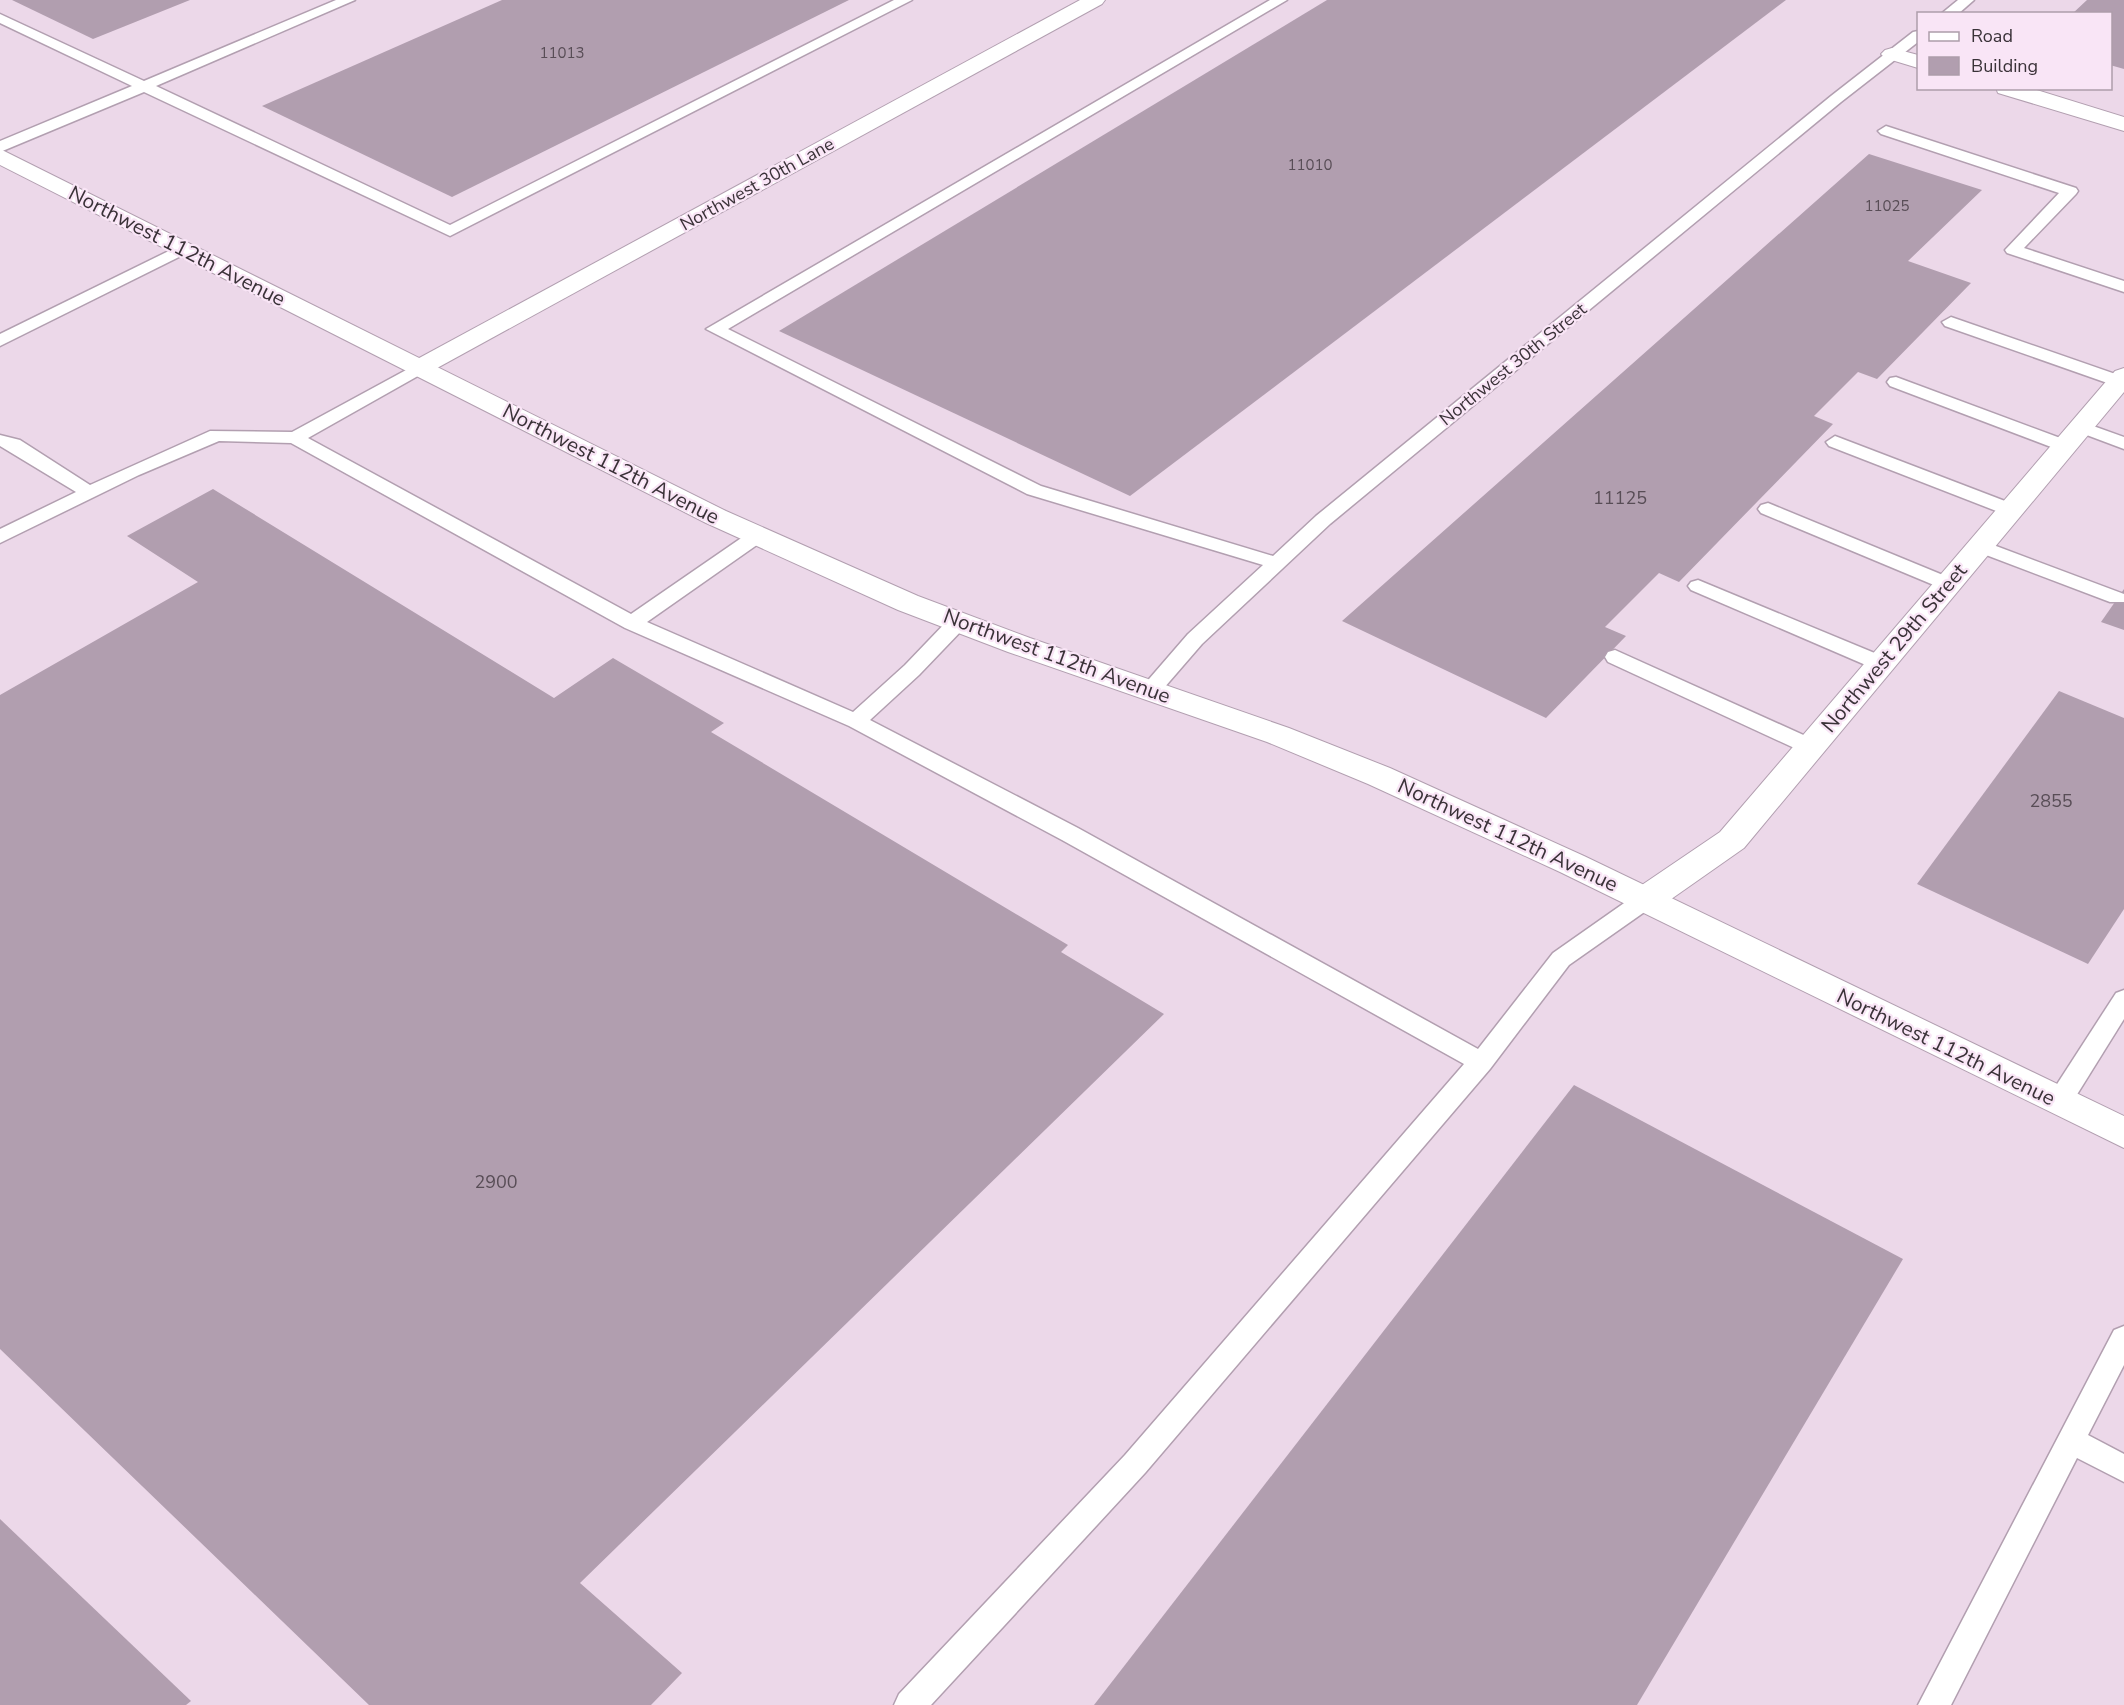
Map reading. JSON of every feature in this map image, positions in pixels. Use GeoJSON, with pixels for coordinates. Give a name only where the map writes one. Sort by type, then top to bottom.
{"type":"FeatureCollection","features":[{"type":"Feature","properties":{"kind":"street","name":"Northwest 30th Lane"},"geometry":{"type":"LineString","coordinates":[[419,368],[1095,0]]}},
{"type":"Feature","properties":{"kind":"street"},"geometry":{"type":"LineString","coordinates":[[1892,54],[1917,62]]}},
{"type":"Feature","properties":{"kind":"street"},"geometry":{"type":"LineString","coordinates":[[2013,90],[2124,124]]}},
{"type":"Feature","properties":{"kind":"street","name":"Northwest 112th Avenue"},"geometry":{"type":"LineString","coordinates":[[0,156],[757,536],[854,580],[958,622],[1278,735],[1379,776],[1645,900],[2124,1133]]}},
{"type":"Feature","properties":{"kind":"street","name":"Northwest 29th Street"},"geometry":{"type":"LineString","coordinates":[[1645,900],[1732,840],[2122,379]]}},
{"type":"Feature","properties":{"kind":"lane"},"geometry":{"type":"LineString","coordinates":[[0,147],[348,0]]}},
{"type":"Feature","properties":{"kind":"lane"},"geometry":{"type":"LineString","coordinates":[[0,18],[450,231],[905,0]]}},
{"type":"Feature","properties":{"kind":"lane"},"geometry":{"type":"LineString","coordinates":[[1276,563],[1034,490],[715,328],[1280,0]]}},
{"type":"Feature","properties":{"kind":"lane"},"geometry":{"type":"LineString","coordinates":[[1951,12],[1967,0]]}},
{"type":"Feature","properties":{"kind":"lane","name":"Northwest 30th Street"},"geometry":{"type":"LineString","coordinates":[[1150,691],[1195,639],[1323,520],[1917,36]]}},
{"type":"Feature","properties":{"kind":"lane"},"geometry":{"type":"LineString","coordinates":[[1886,130],[2070,191],[2013,250],[2124,287]]}},
{"type":"Feature","properties":{"kind":"lane"},"geometry":{"type":"LineString","coordinates":[[0,341],[183,249]]}},
{"type":"Feature","properties":{"kind":"lane"},"geometry":{"type":"LineString","coordinates":[[1951,322],[2122,379]]}},
{"type":"Feature","properties":{"kind":"lane"},"geometry":{"type":"LineString","coordinates":[[295,438],[419,368]]}},
{"type":"Feature","properties":{"kind":"lane"},"geometry":{"type":"LineString","coordinates":[[1896,382],[2073,437],[2124,442]]}},
{"type":"Feature","properties":{"kind":"lane"},"geometry":{"type":"LineString","coordinates":[[0,537],[89,492],[216,435],[295,438],[632,623],[856,721],[1070,834],[1481,1062]]}},
{"type":"Feature","properties":{"kind":"lane"},"geometry":{"type":"LineString","coordinates":[[0,440],[14,444],[89,492]]}},
{"type":"Feature","properties":{"kind":"lane"},"geometry":{"type":"LineString","coordinates":[[1835,442],[2011,510]]}},
{"type":"Feature","properties":{"kind":"lane"},"geometry":{"type":"LineString","coordinates":[[1768,509],[1948,584]]}},
{"type":"Feature","properties":{"kind":"lane"},"geometry":{"type":"LineString","coordinates":[[632,623],[757,536]]}},
{"type":"Feature","properties":{"kind":"lane"},"geometry":{"type":"LineString","coordinates":[[1980,546],[2117,598]]}},
{"type":"Feature","properties":{"kind":"lane"},"geometry":{"type":"LineString","coordinates":[[1698,586],[1882,664]]}},
{"type":"Feature","properties":{"kind":"lane"},"geometry":{"type":"LineString","coordinates":[[856,721],[912,670],[958,622]]}},
{"type":"Feature","properties":{"kind":"lane"},"geometry":{"type":"LineString","coordinates":[[1614,657],[1811,747]]}},
{"type":"Feature","properties":{"kind":"lane"},"geometry":{"type":"LineString","coordinates":[[910,1705],[1135,1464],[1481,1062],[1561,959],[1645,900]]}},
{"type":"Feature","properties":{"kind":"lane"},"geometry":{"type":"LineString","coordinates":[[2059,1102],[2124,999]]}},
{"type":"Feature","properties":{"kind":"lane"},"geometry":{"type":"LineString","coordinates":[[1934,1705],[2124,1338]]}},
{"type":"Feature","properties":{"kind":"lane"},"geometry":{"type":"LineString","coordinates":[[2071,1440],[2124,1469]]}},
{"type":"Feature","properties":{"kind":"building"},"geometry":{"type":"Polygon","coordinates":[[[12,0],[190,0],[93,39],[12,0]]]}},
{"type":"Feature","properties":{"kind":"building"},"geometry":{"type":"Polygon","coordinates":[[[502,0],[849,0],[452,197],[262,106],[502,0]]]}},
{"type":"Feature","properties":{"kind":"building"},"geometry":{"type":"Polygon","coordinates":[[[1327,0],[1786,0],[1130,496],[779,331],[1327,0]]]}},
{"type":"Feature","properties":{"kind":"building"},"geometry":{"type":"Polygon","coordinates":[[[2087,0],[2124,0],[2124,69],[2112,66],[2112,12],[2074,12],[2087,0]]]}},
{"type":"Feature","properties":{"kind":"building"},"geometry":{"type":"Polygon","coordinates":[[[1869,154],[1982,190],[1908,261],[1971,283],[1877,379],[1858,372],[1814,416],[1833,424],[1679,582],[1659,573],[1605,627],[1626,636],[1546,718],[1342,621],[1869,154]]]}},
{"type":"Feature","properties":{"kind":"building"},"geometry":{"type":"Polygon","coordinates":[[[213,489],[554,698],[613,658],[724,723],[711,732],[1068,945],[1061,952],[1164,1014],[580,1583],[682,1673],[651,1705],[369,1705],[0,1349],[0,695],[198,582],[127,536],[213,489]]]}},
{"type":"Feature","properties":{"kind":"building"},"geometry":{"type":"Polygon","coordinates":[[[2124,589],[2124,630],[2101,622],[2124,589]]]}},
{"type":"Feature","properties":{"kind":"building"},"geometry":{"type":"Polygon","coordinates":[[[2059,691],[2124,718],[2124,909],[2088,964],[1917,884],[2059,691]]]}},
{"type":"Feature","properties":{"kind":"building"},"geometry":{"type":"Polygon","coordinates":[[[1574,1085],[1903,1259],[1637,1705],[1094,1705],[1574,1085]]]}},
{"type":"Feature","properties":{"kind":"building"},"geometry":{"type":"Polygon","coordinates":[[[0,1519],[191,1701],[186,1705],[0,1705],[0,1519]]]}}]}
